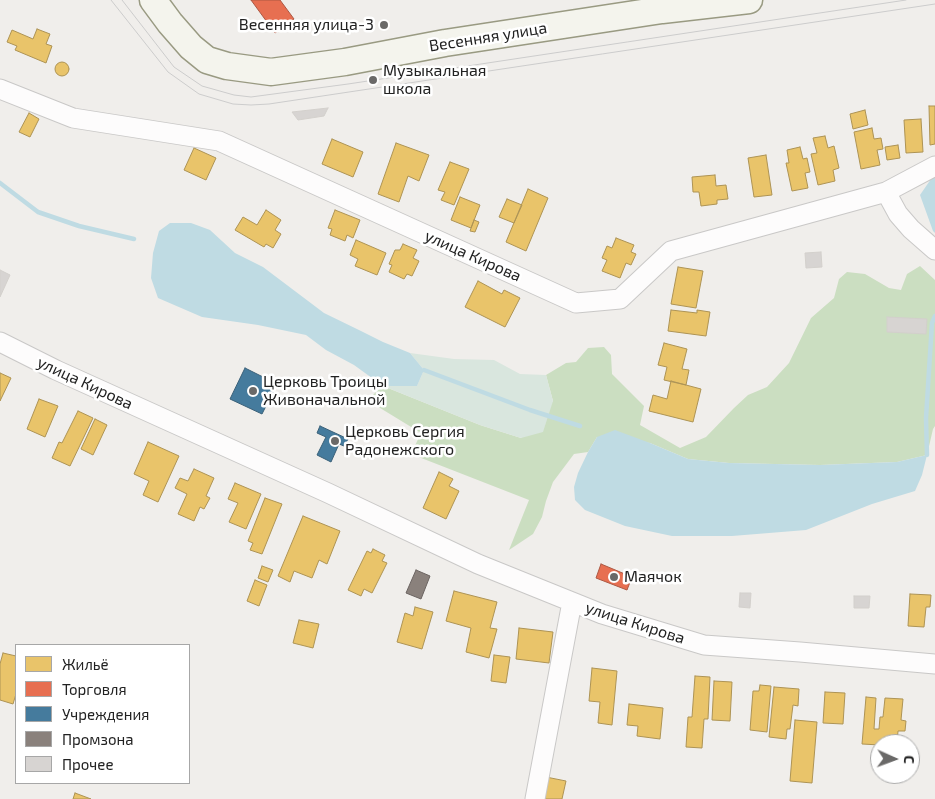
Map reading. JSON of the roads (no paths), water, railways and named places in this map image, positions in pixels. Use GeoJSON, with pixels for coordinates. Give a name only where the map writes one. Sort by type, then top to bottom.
{"type":"FeatureCollection","features":[{"type":"Feature","properties":{"kind":"main road","name":"Весенняя улица"},"geometry":{"type":"LineString","coordinates":[[152,0],[191,47],[207,60],[227,66],[272,72],[662,10],[749,0]]}},
{"type":"Feature","properties":{"kind":"street","name":"улица Кирова"},"geometry":{"type":"LineString","coordinates":[[0,89],[73,118],[219,141],[576,303],[620,299],[671,251],[886,192],[935,166]]}},
{"type":"Feature","properties":{"kind":"street"},"geometry":{"type":"LineString","coordinates":[[886,192],[898,214],[911,229],[935,250]]}},
{"type":"Feature","properties":{"kind":"street","name":"улица Кирова"},"geometry":{"type":"LineString","coordinates":[[0,342],[56,370],[328,493],[478,564],[602,614],[704,645],[935,664]]}},
{"type":"Feature","properties":{"kind":"street"},"geometry":{"type":"LineString","coordinates":[[535,799],[572,602]]}},
{"type":"Feature","properties":{"kind":"water"},"geometry":{"type":"Polygon","coordinates":[[[935,177],[935,233],[920,195],[931,179],[935,177]]]}},
{"type":"Feature","properties":{"kind":"water"},"geometry":{"type":"Polygon","coordinates":[[[170,223],[191,223],[210,230],[235,253],[263,267],[324,313],[410,353],[424,370],[417,386],[383,386],[306,335],[258,325],[202,317],[158,298],[151,278],[153,253],[159,231],[170,223]]]}},
{"type":"Feature","properties":{"kind":"water"},"geometry":{"type":"Polygon","coordinates":[[[615,430],[688,459],[729,463],[820,465],[897,462],[927,455],[922,475],[915,491],[872,504],[806,530],[732,536],[672,536],[625,526],[585,510],[575,500],[574,487],[588,452],[597,437],[615,430]]]}},
{"type":"Feature","properties":{"kind":"waterway"},"geometry":{"type":"LineString","coordinates":[[0,183],[38,212],[79,226],[134,239]]}},
{"type":"Feature","properties":{"kind":"waterway"},"geometry":{"type":"LineString","coordinates":[[927,455],[926,418],[932,323],[935,316]]}},
{"type":"Feature","properties":{"kind":"waterway"},"geometry":{"type":"LineString","coordinates":[[424,370],[530,410],[580,426]]}},
{"type":"Feature","properties":{"kind":"tram line"},"geometry":{"type":"LineString","coordinates":[[111,0],[168,72],[199,94],[233,104],[251,105],[269,104],[935,4]]}},
{"type":"Feature","properties":{"kind":"tram line"},"geometry":{"type":"LineString","coordinates":[[122,0],[174,67],[202,86],[234,95],[251,97],[906,0]]}},
{"type":"Feature","properties":{"kind":"place","name":"Весенняя улица-3"},"geometry":{"type":"Point","coordinates":[384,25]}},
{"type":"Feature","properties":{"kind":"place","name":"Музыкальная школа"},"geometry":{"type":"Point","coordinates":[373,80]}},
{"type":"Feature","properties":{"kind":"place","name":"Церковь Троицы Живоначальной"},"geometry":{"type":"Point","coordinates":[253,391]}},
{"type":"Feature","properties":{"kind":"place","name":"Церковь Сергия Радонежского"},"geometry":{"type":"Point","coordinates":[335,441]}},
{"type":"Feature","properties":{"kind":"place","name":"Маячок"},"geometry":{"type":"Point","coordinates":[614,577]}}]}
